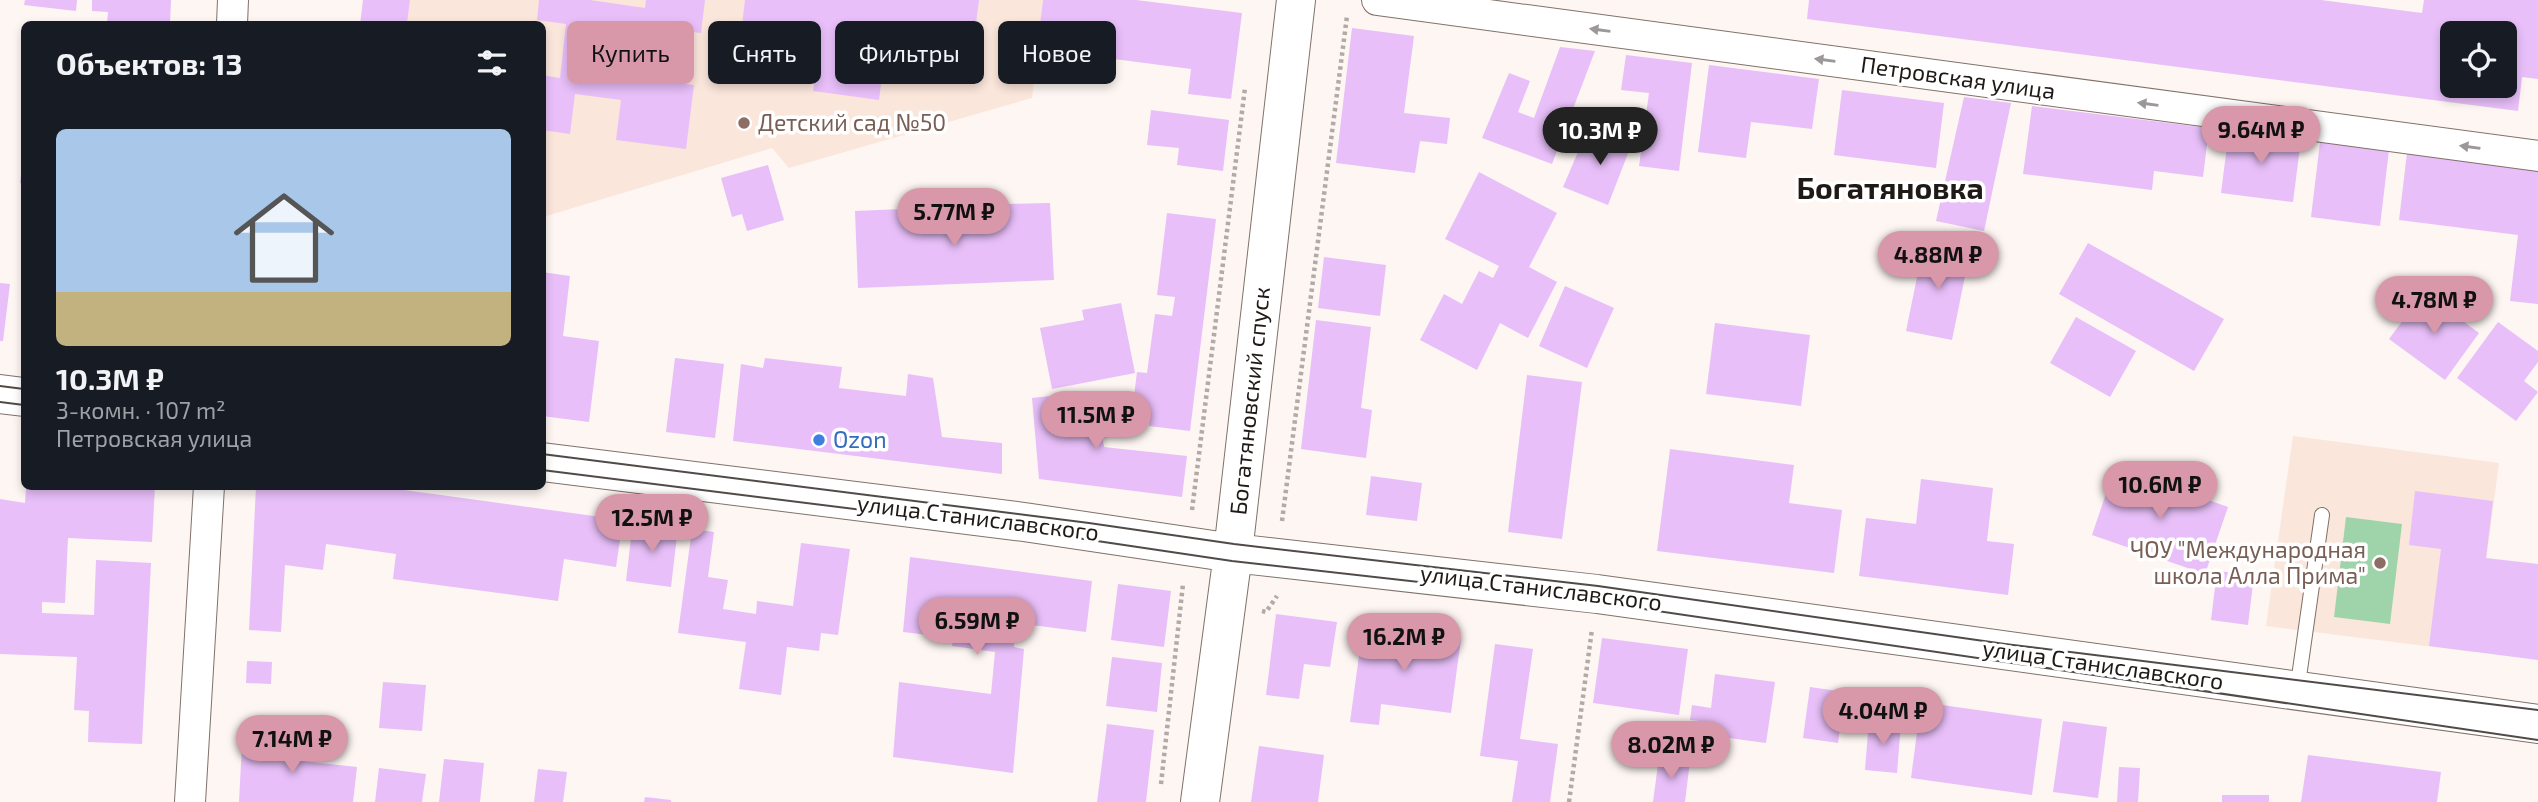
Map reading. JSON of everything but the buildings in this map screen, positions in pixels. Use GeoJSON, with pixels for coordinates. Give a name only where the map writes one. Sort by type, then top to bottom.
{"type":"FeatureCollection","features":[{"type":"Feature","properties":{"kind":"street"},"geometry":{"type":"LineString","coordinates":[[232,21],[233,0]]}},
{"type":"Feature","properties":{"kind":"street","name":"Богатяновский спуск"},"geometry":{"type":"LineString","coordinates":[[1200,802],[1233,553],[1296,0]]}},
{"type":"Feature","properties":{"kind":"street","name":"Петровская улица"},"geometry":{"type":"LineString","coordinates":[[1377,0],[2538,156]]}},
{"type":"Feature","properties":{"kind":"street"},"geometry":{"type":"LineString","coordinates":[[0,394],[21,397]]}},
{"type":"Feature","properties":{"kind":"street","name":"улица Станиславского"},"geometry":{"type":"LineString","coordinates":[[546,463],[1233,553],[1597,594],[2538,724]]}},
{"type":"Feature","properties":{"kind":"street"},"geometry":{"type":"LineString","coordinates":[[190,802],[209,490]]}},
{"type":"Feature","properties":{"kind":"lane"},"geometry":{"type":"LineString","coordinates":[[2297,692],[2322,515]]}},
{"type":"Feature","properties":{"kind":"path"},"geometry":{"type":"LineString","coordinates":[[1282,521],[1347,14]]}},
{"type":"Feature","properties":{"kind":"path"},"geometry":{"type":"LineString","coordinates":[[1161,788],[1245,82]]}},
{"type":"Feature","properties":{"kind":"path"},"geometry":{"type":"LineString","coordinates":[[1569,802],[1597,594]]}},
{"type":"Feature","properties":{"kind":"shaded area","name":"Детский сад №50"},"geometry":{"type":"Polygon","coordinates":[[[410,0],[1043,0],[1041,21],[998,21],[998,84],[1034,84],[1032,98],[789,168],[772,148],[546,216],[546,21],[407,21],[410,0]]]}},
{"type":"Feature","properties":{"kind":"shaded area","name":"ЧОУ \"Международная школа Алла Прима\""},"geometry":{"type":"Polygon","coordinates":[[[2293,436],[2499,463],[2474,652],[2266,626],[2293,436]]]}},
{"type":"Feature","properties":{"kind":"green space"},"geometry":{"type":"Polygon","coordinates":[[[2346,517],[2402,524],[2390,624],[2334,617],[2346,517]]]}},
{"type":"Feature","properties":{"kind":"tram line"},"geometry":{"type":"LineString","coordinates":[[0,386],[21,389]]}},
{"type":"Feature","properties":{"kind":"tram line"},"geometry":{"type":"LineString","coordinates":[[0,402],[21,405]]}},
{"type":"Feature","properties":{"kind":"tram line"},"geometry":{"type":"LineString","coordinates":[[546,455],[1089,523],[1234,544],[1598,586],[2005,644],[2538,710]]}},
{"type":"Feature","properties":{"kind":"tram line"},"geometry":{"type":"LineString","coordinates":[[546,470],[1023,530],[1232,561],[1596,602],[2538,740]]}},
{"type":"Feature","properties":{"kind":"place","name":"Детский сад №50"},"geometry":{"type":"Point","coordinates":[744,123]}},
{"type":"Feature","properties":{"kind":"place","name":"Ozon"},"geometry":{"type":"Point","coordinates":[819,440]}},
{"type":"Feature","properties":{"kind":"place","name":"ЧОУ \"Международная школа Алла Прима\""},"geometry":{"type":"Point","coordinates":[2380,563]}},
{"type":"Feature","properties":{"kind":"district","name":"Богатяновка"},"geometry":{"type":"Point","coordinates":[1890,189]}}]}
